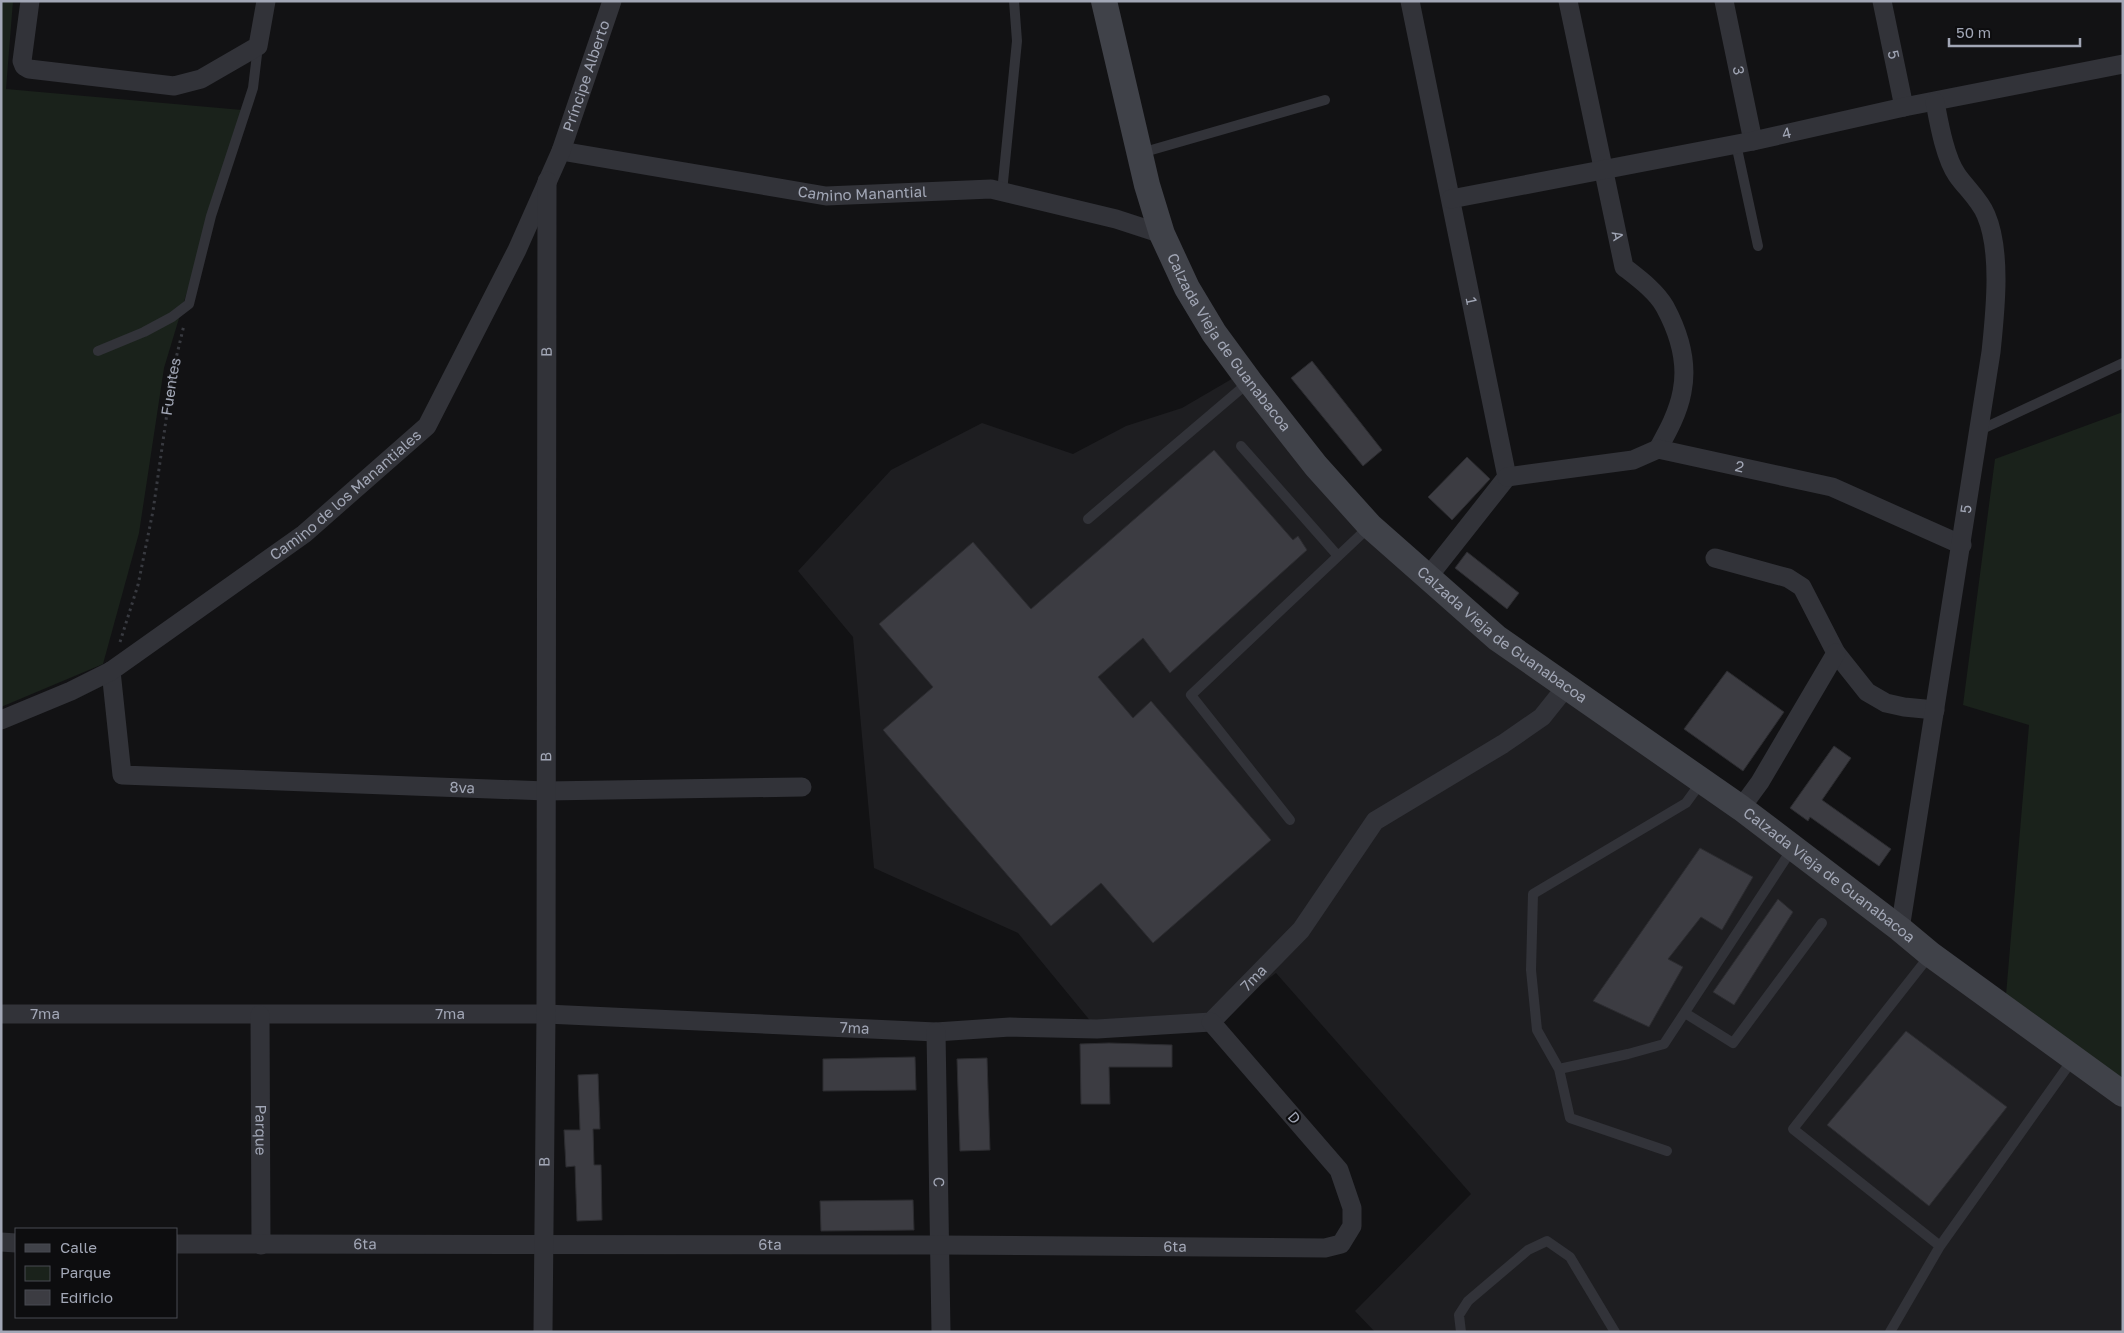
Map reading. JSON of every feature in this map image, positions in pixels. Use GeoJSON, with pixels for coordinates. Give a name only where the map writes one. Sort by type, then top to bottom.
{"type":"FeatureCollection","features":[{"type":"Feature","properties":{"kind":"main road","name":"Calzada Vieja de Guanabacoa"},"geometry":{"type":"LineString","coordinates":[[1104,1],[1140,154],[1162,234],[1191,295],[1214,333],[1250,382],[1316,466],[1370,526],[1497,638],[1741,808],[1930,954],[2005,1007],[2072,1059],[2123,1094]]}},
{"type":"Feature","properties":{"kind":"street"},"geometry":{"type":"LineString","coordinates":[[30,1],[22,61],[28,69],[174,86],[201,79],[258,46],[266,1]]}},
{"type":"Feature","properties":{"kind":"street","name":"Príncipe Alberto"},"geometry":{"type":"LineString","coordinates":[[561,151],[612,1]]}},
{"type":"Feature","properties":{"kind":"street","name":"1"},"geometry":{"type":"LineString","coordinates":[[1410,1],[1507,477]]}},
{"type":"Feature","properties":{"kind":"street","name":"A"},"geometry":{"type":"LineString","coordinates":[[1568,1],[1624,267],[1644,283],[1664,306],[1682,348],[1684,373],[1682,393],[1672,424],[1658,449]]}},
{"type":"Feature","properties":{"kind":"street","name":"3"},"geometry":{"type":"LineString","coordinates":[[1724,1],[1745,143]]}},
{"type":"Feature","properties":{"kind":"street","name":"5"},"geometry":{"type":"LineString","coordinates":[[1882,1],[1904,107]]}},
{"type":"Feature","properties":{"kind":"street","name":"4"},"geometry":{"type":"LineString","coordinates":[[1451,198],[1745,143],[1904,107],[2123,64]]}},
{"type":"Feature","properties":{"kind":"street","name":"5"},"geometry":{"type":"LineString","coordinates":[[1900,929],[1962,545],[1991,352],[1996,297],[1994,250],[1986,215],[1956,173],[1942,136],[1935,102]]}},
{"type":"Feature","properties":{"kind":"street","name":"Camino de los Manantiales"},"geometry":{"type":"LineString","coordinates":[[1,720],[71,691],[110,671],[304,534],[427,426],[518,250],[561,151]]}},
{"type":"Feature","properties":{"kind":"street","name":"Camino Manantial"},"geometry":{"type":"LineString","coordinates":[[561,151],[826,196],[991,189],[1116,218],[1162,234]]}},
{"type":"Feature","properties":{"kind":"street","name":"B"},"geometry":{"type":"LineString","coordinates":[[543,1332],[546,1014],[547,181]]}},
{"type":"Feature","properties":{"kind":"street"},"geometry":{"type":"LineString","coordinates":[[1428,577],[1507,477],[1633,460],[1658,449]]}},
{"type":"Feature","properties":{"kind":"street","name":"2"},"geometry":{"type":"LineString","coordinates":[[1658,449],[1832,487],[1962,545]]}},
{"type":"Feature","properties":{"kind":"street"},"geometry":{"type":"LineString","coordinates":[[1715,558],[1788,578],[1802,587],[1836,654],[1867,692],[1886,703],[1935,710]]}},
{"type":"Feature","properties":{"kind":"street"},"geometry":{"type":"LineString","coordinates":[[1741,808],[1760,782],[1836,654]]}},
{"type":"Feature","properties":{"kind":"street","name":"8va"},"geometry":{"type":"LineString","coordinates":[[110,671],[122,775],[546,791],[802,787]]}},
{"type":"Feature","properties":{"kind":"street","name":"7ma"},"geometry":{"type":"LineString","coordinates":[[1,1014],[546,1014],[936,1032],[1010,1027],[1097,1029],[1211,1022],[1300,930],[1374,821],[1503,744],[1542,717],[1566,687]]}},
{"type":"Feature","properties":{"kind":"street","name":"Parque"},"geometry":{"type":"LineString","coordinates":[[260,1015],[261,1245]]}},
{"type":"Feature","properties":{"kind":"street","name":"D"},"geometry":{"type":"LineString","coordinates":[[1211,1022],[1339,1170],[1352,1208],[1352,1226]]}},
{"type":"Feature","properties":{"kind":"street","name":"C"},"geometry":{"type":"LineString","coordinates":[[936,1032],[941,1332]]}},
{"type":"Feature","properties":{"kind":"street","name":"6ta"},"geometry":{"type":"LineString","coordinates":[[178,1244],[940,1245],[1325,1248],[1341,1244],[1352,1226]]}},
{"type":"Feature","properties":{"kind":"street"},"geometry":{"type":"LineString","coordinates":[[1,1242],[15,1242]]}},
{"type":"Feature","properties":{"kind":"lane"},"geometry":{"type":"LineString","coordinates":[[1002,192],[1017,41],[1014,1]]}},
{"type":"Feature","properties":{"kind":"lane"},"geometry":{"type":"LineString","coordinates":[[98,351],[144,332],[172,317],[189,304],[211,216],[253,88],[258,46]]}},
{"type":"Feature","properties":{"kind":"lane"},"geometry":{"type":"LineString","coordinates":[[1140,154],[1325,100]]}},
{"type":"Feature","properties":{"kind":"lane"},"geometry":{"type":"LineString","coordinates":[[1745,143],[1758,246]]}},
{"type":"Feature","properties":{"kind":"lane"},"geometry":{"type":"LineString","coordinates":[[1978,431],[2123,363]]}},
{"type":"Feature","properties":{"kind":"lane"},"geometry":{"type":"LineString","coordinates":[[1088,519],[1250,382]]}},
{"type":"Feature","properties":{"kind":"lane"},"geometry":{"type":"LineString","coordinates":[[1241,446],[1338,556]]}},
{"type":"Feature","properties":{"kind":"lane"},"geometry":{"type":"LineString","coordinates":[[1290,820],[1191,695],[1370,526]]}},
{"type":"Feature","properties":{"kind":"lane"},"geometry":{"type":"LineString","coordinates":[[1667,1151],[1570,1118],[1559,1069],[1537,1030],[1531,970],[1533,894],[1686,803],[1702,781]]}},
{"type":"Feature","properties":{"kind":"lane"},"geometry":{"type":"LineString","coordinates":[[1559,1069],[1664,1044],[1792,849]]}},
{"type":"Feature","properties":{"kind":"lane"},"geometry":{"type":"LineString","coordinates":[[1685,1013],[1734,1043],[1822,922]]}},
{"type":"Feature","properties":{"kind":"lane"},"geometry":{"type":"LineString","coordinates":[[1930,954],[1793,1130],[1940,1246]]}},
{"type":"Feature","properties":{"kind":"lane"},"geometry":{"type":"LineString","coordinates":[[1890,1332],[1940,1246],[2072,1059]]}},
{"type":"Feature","properties":{"kind":"lane"},"geometry":{"type":"LineString","coordinates":[[1461,1332],[1459,1315],[1468,1301],[1528,1250],[1547,1241],[1570,1257],[1615,1332]]}},
{"type":"Feature","properties":{"kind":"path","name":"Fuentes"},"geometry":{"type":"LineString","coordinates":[[110,671],[138,584],[153,511],[173,370],[189,304]]}},
{"type":"Feature","properties":{"kind":"shaded area"},"geometry":{"type":"Polygon","coordinates":[[[1242,373],[1428,577],[2123,1080],[2123,1332],[1375,1332],[1355,1311],[1471,1194],[1276,973],[1211,1022],[1097,1029],[1018,933],[874,868],[853,637],[798,571],[891,470],[982,423],[1073,454],[1126,426],[1182,408],[1242,373]]]}},
{"type":"Feature","properties":{"kind":"green space"},"geometry":{"type":"Polygon","coordinates":[[[1,1],[13,1],[6,89],[242,110],[164,368],[139,533],[103,664],[1,707],[1,1]]]}},
{"type":"Feature","properties":{"kind":"green space"},"geometry":{"type":"Polygon","coordinates":[[[2123,412],[2123,1080],[2005,1007],[2029,725],[1963,705],[1995,459],[2123,412]]]}},
{"type":"Feature","properties":{"kind":"building"},"geometry":{"type":"Polygon","coordinates":[[[1312,361],[1382,450],[1363,466],[1291,378],[1312,361]]]}},
{"type":"Feature","properties":{"kind":"building"},"geometry":{"type":"Polygon","coordinates":[[[1214,450],[1293,540],[1298,536],[1307,550],[1170,673],[1143,638],[1098,677],[1133,718],[1151,701],[1271,840],[1153,943],[1101,883],[1051,926],[883,730],[933,687],[879,624],[973,542],[1031,609],[1214,450]]]}},
{"type":"Feature","properties":{"kind":"building"},"geometry":{"type":"Polygon","coordinates":[[[1467,457],[1490,479],[1452,520],[1428,497],[1467,457]]]}},
{"type":"Feature","properties":{"kind":"building"},"geometry":{"type":"Polygon","coordinates":[[[1467,552],[1519,593],[1507,609],[1455,568],[1467,552]]]}},
{"type":"Feature","properties":{"kind":"building"},"geometry":{"type":"Polygon","coordinates":[[[1727,671],[1784,712],[1743,771],[1684,729],[1727,671]]]}},
{"type":"Feature","properties":{"kind":"building"},"geometry":{"type":"Polygon","coordinates":[[[1834,746],[1851,758],[1822,800],[1891,849],[1879,866],[1810,817],[1808,821],[1790,808],[1834,746]]]}},
{"type":"Feature","properties":{"kind":"building"},"geometry":{"type":"Polygon","coordinates":[[[1700,848],[1753,877],[1722,930],[1701,917],[1668,959],[1683,967],[1649,1027],[1593,1001],[1700,848]]]}},
{"type":"Feature","properties":{"kind":"building"},"geometry":{"type":"Polygon","coordinates":[[[1778,899],[1793,912],[1734,1005],[1713,992],[1778,899]]]}},
{"type":"Feature","properties":{"kind":"building"},"geometry":{"type":"Polygon","coordinates":[[[1906,1031],[2007,1107],[1929,1206],[1827,1125],[1906,1031]]]}},
{"type":"Feature","properties":{"kind":"building"},"geometry":{"type":"Polygon","coordinates":[[[1080,1044],[1172,1045],[1172,1067],[1109,1067],[1110,1104],[1081,1104],[1080,1044]]]}},
{"type":"Feature","properties":{"kind":"building"},"geometry":{"type":"Polygon","coordinates":[[[915,1057],[916,1090],[823,1091],[823,1059],[915,1057]]]}},
{"type":"Feature","properties":{"kind":"building"},"geometry":{"type":"Polygon","coordinates":[[[987,1058],[990,1150],[960,1151],[957,1059],[987,1058]]]}},
{"type":"Feature","properties":{"kind":"building"},"geometry":{"type":"Polygon","coordinates":[[[598,1074],[600,1129],[593,1129],[594,1165],[601,1165],[602,1220],[577,1221],[575,1166],[566,1167],[564,1130],[580,1130],[578,1075],[598,1074]]]}},
{"type":"Feature","properties":{"kind":"building"},"geometry":{"type":"Polygon","coordinates":[[[913,1200],[914,1230],[821,1231],[820,1201],[913,1200]]]}}]}
